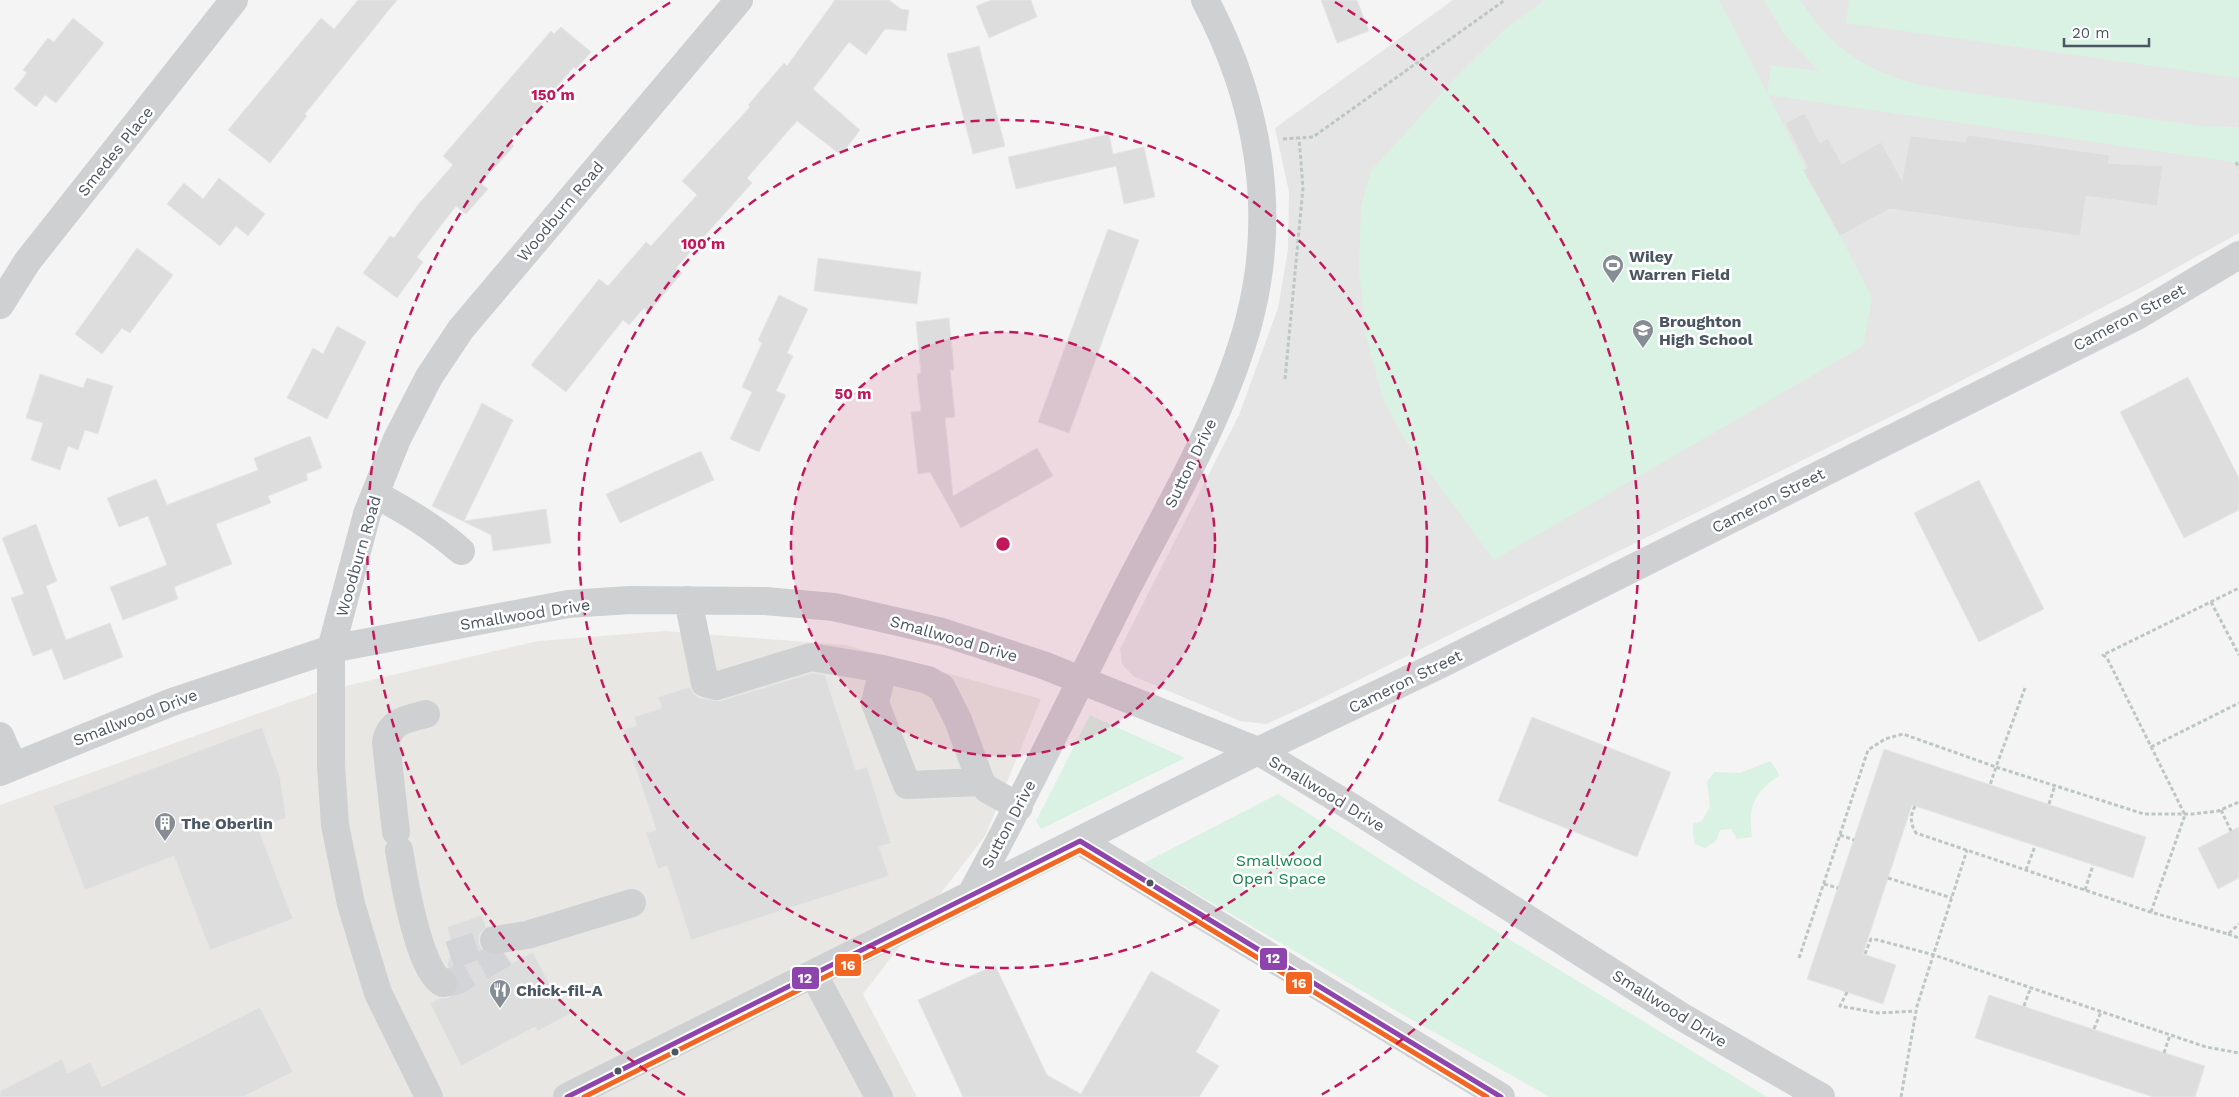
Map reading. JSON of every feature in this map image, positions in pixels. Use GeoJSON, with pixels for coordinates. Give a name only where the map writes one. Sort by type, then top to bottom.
{"type":"FeatureCollection","features":[{"type":"Feature","properties":{"kind":"street","name":"Smedes Place"},"geometry":{"type":"LineString","coordinates":[[0,305],[27,262],[234,0]]}},
{"type":"Feature","properties":{"kind":"street","name":"Woodburn Road"},"geometry":{"type":"LineString","coordinates":[[429,1097],[378,993],[351,904],[335,825],[330,764],[331,648],[367,514],[396,439],[429,377],[461,329],[739,0]]}},
{"type":"Feature","properties":{"kind":"street","name":"Sutton Drive"},"geometry":{"type":"LineString","coordinates":[[970,896],[1019,808],[1081,678],[1204,438],[1231,372],[1249,321],[1260,266],[1264,212],[1255,142],[1248,106],[1238,71],[1205,0]]}},
{"type":"Feature","properties":{"kind":"street","name":"Cameron Street"},"geometry":{"type":"LineString","coordinates":[[566,1097],[1258,751],[1441,664],[2137,316],[2239,255]]}},
{"type":"Feature","properties":{"kind":"street"},"geometry":{"type":"LineString","coordinates":[[376,494],[436,529],[461,551]]}},
{"type":"Feature","properties":{"kind":"street","name":"Smallwood Drive"},"geometry":{"type":"LineString","coordinates":[[6,768],[172,702],[331,648],[568,604],[630,600],[765,600],[834,608],[942,632],[1081,678],[1258,751],[1353,808],[1684,1018],[1821,1097]]}},
{"type":"Feature","properties":{"kind":"street"},"geometry":{"type":"LineString","coordinates":[[688,600],[705,683],[716,686],[811,658],[883,669],[928,680],[942,688],[958,720],[981,782],[987,789],[1019,808]]}},
{"type":"Feature","properties":{"kind":"street"},"geometry":{"type":"LineString","coordinates":[[883,669],[875,703],[907,785],[981,782]]}},
{"type":"Feature","properties":{"kind":"street"},"geometry":{"type":"LineString","coordinates":[[426,714],[398,723],[387,734],[386,743],[397,841],[416,933],[438,957],[436,977],[443,983]]}},
{"type":"Feature","properties":{"kind":"street"},"geometry":{"type":"LineString","coordinates":[[0,736],[6,768]]}},
{"type":"Feature","properties":{"kind":"street"},"geometry":{"type":"LineString","coordinates":[[1080,840],[1501,1097]]}},
{"type":"Feature","properties":{"kind":"street"},"geometry":{"type":"LineString","coordinates":[[499,947],[527,935],[632,903]]}},
{"type":"Feature","properties":{"kind":"street"},"geometry":{"type":"LineString","coordinates":[[814,974],[879,1097]]}},
{"type":"Feature","properties":{"kind":"path"},"geometry":{"type":"LineString","coordinates":[[1255,142],[1313,137],[1505,0]]}},
{"type":"Feature","properties":{"kind":"path"},"geometry":{"type":"LineString","coordinates":[[1285,379],[1302,188],[1299,138]]}},
{"type":"Feature","properties":{"kind":"path"},"geometry":{"type":"LineString","coordinates":[[2236,162],[2239,168]]}},
{"type":"Feature","properties":{"kind":"path"},"geometry":{"type":"LineString","coordinates":[[2151,912],[2185,814],[2107,658],[2103,654],[2239,588]]}},
{"type":"Feature","properties":{"kind":"path"},"geometry":{"type":"LineString","coordinates":[[2211,602],[2239,655]]}},
{"type":"Feature","properties":{"kind":"path"},"geometry":{"type":"LineString","coordinates":[[1990,784],[2025,688]]}},
{"type":"Feature","properties":{"kind":"path"},"geometry":{"type":"LineString","coordinates":[[2151,747],[2239,703]]}},
{"type":"Feature","properties":{"kind":"path"},"geometry":{"type":"LineString","coordinates":[[1799,958],[1868,750],[1885,739],[1904,734],[1996,767],[2144,814],[2185,814],[2221,810],[2239,802]]}},
{"type":"Feature","properties":{"kind":"path"},"geometry":{"type":"LineString","coordinates":[[2049,804],[2055,785]]}},
{"type":"Feature","properties":{"kind":"path"},"geometry":{"type":"LineString","coordinates":[[1915,806],[1911,813],[1911,822],[1916,833],[2151,912],[2239,938]]}},
{"type":"Feature","properties":{"kind":"path"},"geometry":{"type":"LineString","coordinates":[[2221,810],[2231,831]]}},
{"type":"Feature","properties":{"kind":"path"},"geometry":{"type":"LineString","coordinates":[[1840,835],[1854,840]]}},
{"type":"Feature","properties":{"kind":"path"},"geometry":{"type":"LineString","coordinates":[[2026,870],[2035,846]]}},
{"type":"Feature","properties":{"kind":"path"},"geometry":{"type":"LineString","coordinates":[[1901,1097],[1916,1011],[1968,850]]}},
{"type":"Feature","properties":{"kind":"path"},"geometry":{"type":"LineString","coordinates":[[2085,890],[2093,865]]}},
{"type":"Feature","properties":{"kind":"path"},"geometry":{"type":"LineString","coordinates":[[1888,878],[1952,898]]}},
{"type":"Feature","properties":{"kind":"path"},"geometry":{"type":"LineString","coordinates":[[1824,884],[1838,888]]}},
{"type":"Feature","properties":{"kind":"path"},"geometry":{"type":"LineString","coordinates":[[2228,934],[2239,924]]}},
{"type":"Feature","properties":{"kind":"path"},"geometry":{"type":"LineString","coordinates":[[1865,954],[1872,939],[1934,955],[2206,1047],[2239,1053]]}},
{"type":"Feature","properties":{"kind":"path"},"geometry":{"type":"LineString","coordinates":[[2024,1006],[2029,992],[2033,989]]}},
{"type":"Feature","properties":{"kind":"path"},"geometry":{"type":"LineString","coordinates":[[1847,992],[1840,1006],[1878,1013],[1916,1011]]}},
{"type":"Feature","properties":{"kind":"path"},"geometry":{"type":"LineString","coordinates":[[2094,1029],[2101,1012]]}},
{"type":"Feature","properties":{"kind":"path"},"geometry":{"type":"LineString","coordinates":[[2164,1053],[2170,1035]]}},
{"type":"Feature","properties":{"kind":"shaded area","name":"Broughton High School"},"geometry":{"type":"Polygon","coordinates":[[[1453,0],[2239,0],[2239,233],[2138,289],[1918,403],[1304,707],[1266,724],[1240,721],[1133,676],[1122,664],[1120,649],[1239,415],[1278,308],[1288,250],[1289,192],[1275,128],[1453,0]]]}},
{"type":"Feature","properties":{"kind":"shaded area"},"geometry":{"type":"Polygon","coordinates":[[[665,631],[845,645],[1041,699],[985,836],[863,994],[917,1097],[0,1097],[0,805],[316,693],[538,641],[665,631]]]}},
{"type":"Feature","properties":{"kind":"green space","name":"Wiley Warren Field"},"geometry":{"type":"Polygon","coordinates":[[[1545,0],[1719,0],[1767,93],[1771,65],[1819,71],[1785,35],[1764,0],[1800,0],[1812,18],[1840,47],[1855,58],[1889,75],[1929,87],[2200,126],[2239,127],[2239,163],[1768,95],[1872,298],[1863,346],[1494,560],[1404,438],[1383,398],[1366,336],[1359,271],[1361,207],[1371,171],[1456,77],[1505,29],[1545,0]]]}},
{"type":"Feature","properties":{"kind":"green space"},"geometry":{"type":"Polygon","coordinates":[[[1849,0],[2239,0],[2239,78],[1846,23],[1849,0]]]}},
{"type":"Feature","properties":{"kind":"green space"},"geometry":{"type":"Polygon","coordinates":[[[1090,715],[1185,758],[1041,829],[1036,821],[1090,715]]]}},
{"type":"Feature","properties":{"kind":"green space"},"geometry":{"type":"Polygon","coordinates":[[[1770,761],[1779,776],[1763,788],[1754,802],[1751,817],[1752,837],[1737,839],[1731,829],[1720,830],[1716,841],[1705,848],[1695,844],[1693,824],[1702,821],[1710,807],[1707,782],[1714,772],[1740,773],[1770,761]]]}},
{"type":"Feature","properties":{"kind":"green space","name":"Smallwood Open Space"},"geometry":{"type":"Polygon","coordinates":[[[1278,794],[1419,884],[1767,1097],[1550,1097],[1400,1013],[1144,863],[1278,794]]]}},
{"type":"Feature","properties":{"kind":"building"},"geometry":{"type":"Polygon","coordinates":[[[358,0],[397,0],[305,114],[307,116],[270,163],[228,130],[321,18],[334,29],[358,0]]]}},
{"type":"Feature","properties":{"kind":"building"},"geometry":{"type":"Polygon","coordinates":[[[835,0],[889,0],[901,9],[909,10],[906,31],[885,29],[866,55],[849,42],[813,89],[860,130],[841,155],[797,121],[747,178],[752,183],[676,268],[682,273],[648,313],[644,308],[629,325],[623,320],[566,392],[531,365],[599,279],[608,286],[646,242],[651,246],[697,195],[682,181],[750,107],[748,105],[784,63],[787,66],[835,0]]]}},
{"type":"Feature","properties":{"kind":"building"},"geometry":{"type":"Polygon","coordinates":[[[991,0],[1031,0],[1037,17],[989,38],[976,6],[991,0]]]}},
{"type":"Feature","properties":{"kind":"building"},"geometry":{"type":"Polygon","coordinates":[[[1321,0],[1357,0],[1369,31],[1337,43],[1321,0]]]}},
{"type":"Feature","properties":{"kind":"building"},"geometry":{"type":"Polygon","coordinates":[[[73,18],[104,43],[56,103],[45,95],[36,107],[14,89],[27,73],[23,70],[48,38],[54,42],[73,18]]]}},
{"type":"Feature","properties":{"kind":"building"},"geometry":{"type":"Polygon","coordinates":[[[561,27],[591,52],[576,69],[574,67],[509,141],[514,146],[481,183],[488,189],[466,214],[456,206],[417,257],[423,262],[397,298],[363,273],[390,236],[394,238],[417,206],[453,165],[443,156],[551,31],[554,34],[561,27]]]}},
{"type":"Feature","properties":{"kind":"building"},"geometry":{"type":"Polygon","coordinates":[[[979,46],[1005,146],[973,154],[947,54],[979,46]]]}},
{"type":"Feature","properties":{"kind":"building"},"geometry":{"type":"Polygon","coordinates":[[[1805,113],[1820,143],[1828,138],[1842,164],[1881,142],[1902,180],[1910,136],[1965,142],[1968,135],[2110,155],[2108,163],[2163,166],[2157,206],[2086,196],[2080,236],[1890,209],[1840,236],[1803,170],[1808,168],[1785,123],[1805,113]]]}},
{"type":"Feature","properties":{"kind":"building"},"geometry":{"type":"Polygon","coordinates":[[[1109,134],[1113,154],[1144,147],[1155,197],[1124,204],[1116,166],[1016,189],[1008,157],[1109,134]]]}},
{"type":"Feature","properties":{"kind":"building"},"geometry":{"type":"Polygon","coordinates":[[[219,178],[265,214],[248,236],[236,226],[220,246],[167,204],[184,183],[203,199],[219,178]]]}},
{"type":"Feature","properties":{"kind":"building"},"geometry":{"type":"Polygon","coordinates":[[[1108,229],[1139,240],[1069,433],[1038,422],[1108,229]]]}},
{"type":"Feature","properties":{"kind":"building"},"geometry":{"type":"Polygon","coordinates":[[[137,248],[173,275],[130,333],[122,328],[102,354],[75,334],[137,248]]]}},
{"type":"Feature","properties":{"kind":"building"},"geometry":{"type":"Polygon","coordinates":[[[818,258],[921,272],[917,304],[814,291],[818,258]]]}},
{"type":"Feature","properties":{"kind":"building"},"geometry":{"type":"Polygon","coordinates":[[[779,295],[808,309],[787,353],[793,356],[776,391],[786,395],[759,452],[730,439],[752,392],[742,387],[762,343],[758,340],[779,295]]]}},
{"type":"Feature","properties":{"kind":"building"},"geometry":{"type":"Polygon","coordinates":[[[949,318],[954,370],[950,370],[955,417],[945,418],[953,496],[1037,448],[1053,476],[961,528],[930,472],[918,474],[911,412],[921,411],[917,374],[921,373],[916,322],[949,318]]]}},
{"type":"Feature","properties":{"kind":"building"},"geometry":{"type":"Polygon","coordinates":[[[337,326],[366,342],[327,419],[287,398],[313,348],[323,354],[337,326]]]}},
{"type":"Feature","properties":{"kind":"building"},"geometry":{"type":"Polygon","coordinates":[[[40,374],[83,388],[87,378],[113,386],[98,434],[85,430],[78,450],[68,446],[60,470],[31,460],[43,423],[26,418],[40,374]]]}},
{"type":"Feature","properties":{"kind":"building"},"geometry":{"type":"Polygon","coordinates":[[[2188,377],[2239,478],[2239,510],[2184,538],[2120,412],[2188,377]]]}},
{"type":"Feature","properties":{"kind":"building"},"geometry":{"type":"Polygon","coordinates":[[[482,403],[513,420],[464,521],[546,509],[551,543],[493,551],[491,535],[432,506],[482,403]]]}},
{"type":"Feature","properties":{"kind":"building"},"geometry":{"type":"Polygon","coordinates":[[[310,436],[322,468],[306,474],[308,480],[268,496],[271,503],[216,524],[232,564],[174,587],[178,599],[123,620],[110,587],[167,565],[148,516],[119,527],[107,498],[156,479],[167,505],[258,470],[254,458],[310,436]]]}},
{"type":"Feature","properties":{"kind":"building"},"geometry":{"type":"Polygon","coordinates":[[[701,451],[714,480],[620,523],[606,494],[701,451]]]}},
{"type":"Feature","properties":{"kind":"building"},"geometry":{"type":"Polygon","coordinates":[[[1979,480],[2044,609],[1979,642],[1914,513],[1979,480]]]}},
{"type":"Feature","properties":{"kind":"building"},"geometry":{"type":"Polygon","coordinates":[[[36,524],[57,581],[46,586],[66,640],[110,623],[123,657],[64,680],[52,649],[33,656],[11,598],[24,594],[2,538],[36,524]]]}},
{"type":"Feature","properties":{"kind":"building"},"geometry":{"type":"Polygon","coordinates":[[[812,673],[825,675],[856,770],[867,767],[891,843],[879,847],[889,876],[691,940],[667,866],[658,869],[646,833],[656,830],[623,730],[637,725],[634,717],[662,708],[658,697],[690,687],[694,694],[700,698],[720,701],[812,673]]]}},
{"type":"Feature","properties":{"kind":"building"},"geometry":{"type":"Polygon","coordinates":[[[1532,717],[1671,772],[1637,857],[1498,801],[1532,717]]]}},
{"type":"Feature","properties":{"kind":"building","name":"The Oberlin"},"geometry":{"type":"Polygon","coordinates":[[[262,727],[280,777],[286,818],[258,828],[293,919],[210,950],[174,856],[85,890],[53,806],[262,727]]]}},
{"type":"Feature","properties":{"kind":"building"},"geometry":{"type":"Polygon","coordinates":[[[1884,749],[2146,837],[2133,878],[1912,805],[1863,954],[1896,965],[1883,1004],[1807,979],[1884,749]]]}},
{"type":"Feature","properties":{"kind":"building"},"geometry":{"type":"Polygon","coordinates":[[[2239,827],[2239,878],[2218,889],[2198,848],[2239,827]]]}},
{"type":"Feature","properties":{"kind":"building","name":"Chick-fil-A"},"geometry":{"type":"Polygon","coordinates":[[[482,915],[486,927],[479,935],[479,943],[482,950],[489,955],[505,954],[512,963],[533,952],[552,989],[556,986],[570,1014],[538,1031],[535,1027],[461,1066],[430,1004],[439,998],[448,998],[455,993],[458,987],[458,978],[447,966],[452,945],[447,927],[482,915]]]}},
{"type":"Feature","properties":{"kind":"building"},"geometry":{"type":"Polygon","coordinates":[[[995,965],[1047,1075],[1081,1094],[1151,971],[1220,1010],[1196,1052],[1219,1066],[1199,1097],[963,1097],[918,1000],[995,965]]]}},
{"type":"Feature","properties":{"kind":"building"},"geometry":{"type":"Polygon","coordinates":[[[1989,995],[2205,1066],[2195,1097],[2153,1097],[1975,1038],[1989,995]]]}},
{"type":"Feature","properties":{"kind":"building"},"geometry":{"type":"Polygon","coordinates":[[[260,1007],[293,1072],[243,1097],[0,1097],[0,1091],[62,1059],[68,1073],[90,1062],[102,1087],[260,1007]]]}},
{"type":"Feature","properties":{"kind":"tunnel"},"geometry":{"type":"LineString","coordinates":[[450,955],[494,940]]}},
{"type":"Feature","properties":{"kind":"tunnel"},"geometry":{"type":"LineString","coordinates":[[443,983],[456,981],[504,953]]}},
{"type":"Feature","properties":{"kind":"transit line","name":"12"},"geometry":{"type":"LineString","coordinates":[[567,1097],[1080,841],[1501,1097]]}},
{"type":"Feature","properties":{"kind":"transit line","name":"16"},"geometry":{"type":"LineString","coordinates":[[584,1097],[1080,850],[1487,1097]]}},
{"type":"Feature","properties":{"kind":"place","name":"Wiley Warren Field"},"geometry":{"type":"Point","coordinates":[1613,284]}},
{"type":"Feature","properties":{"kind":"place","name":"Broughton High School"},"geometry":{"type":"Point","coordinates":[1643,349]}},
{"type":"Feature","properties":{"kind":"place","name":"The Oberlin"},"geometry":{"type":"Point","coordinates":[165,842]}},
{"type":"Feature","properties":{"kind":"place","name":"Chick-fil-A"},"geometry":{"type":"Point","coordinates":[500,1009]}}]}
